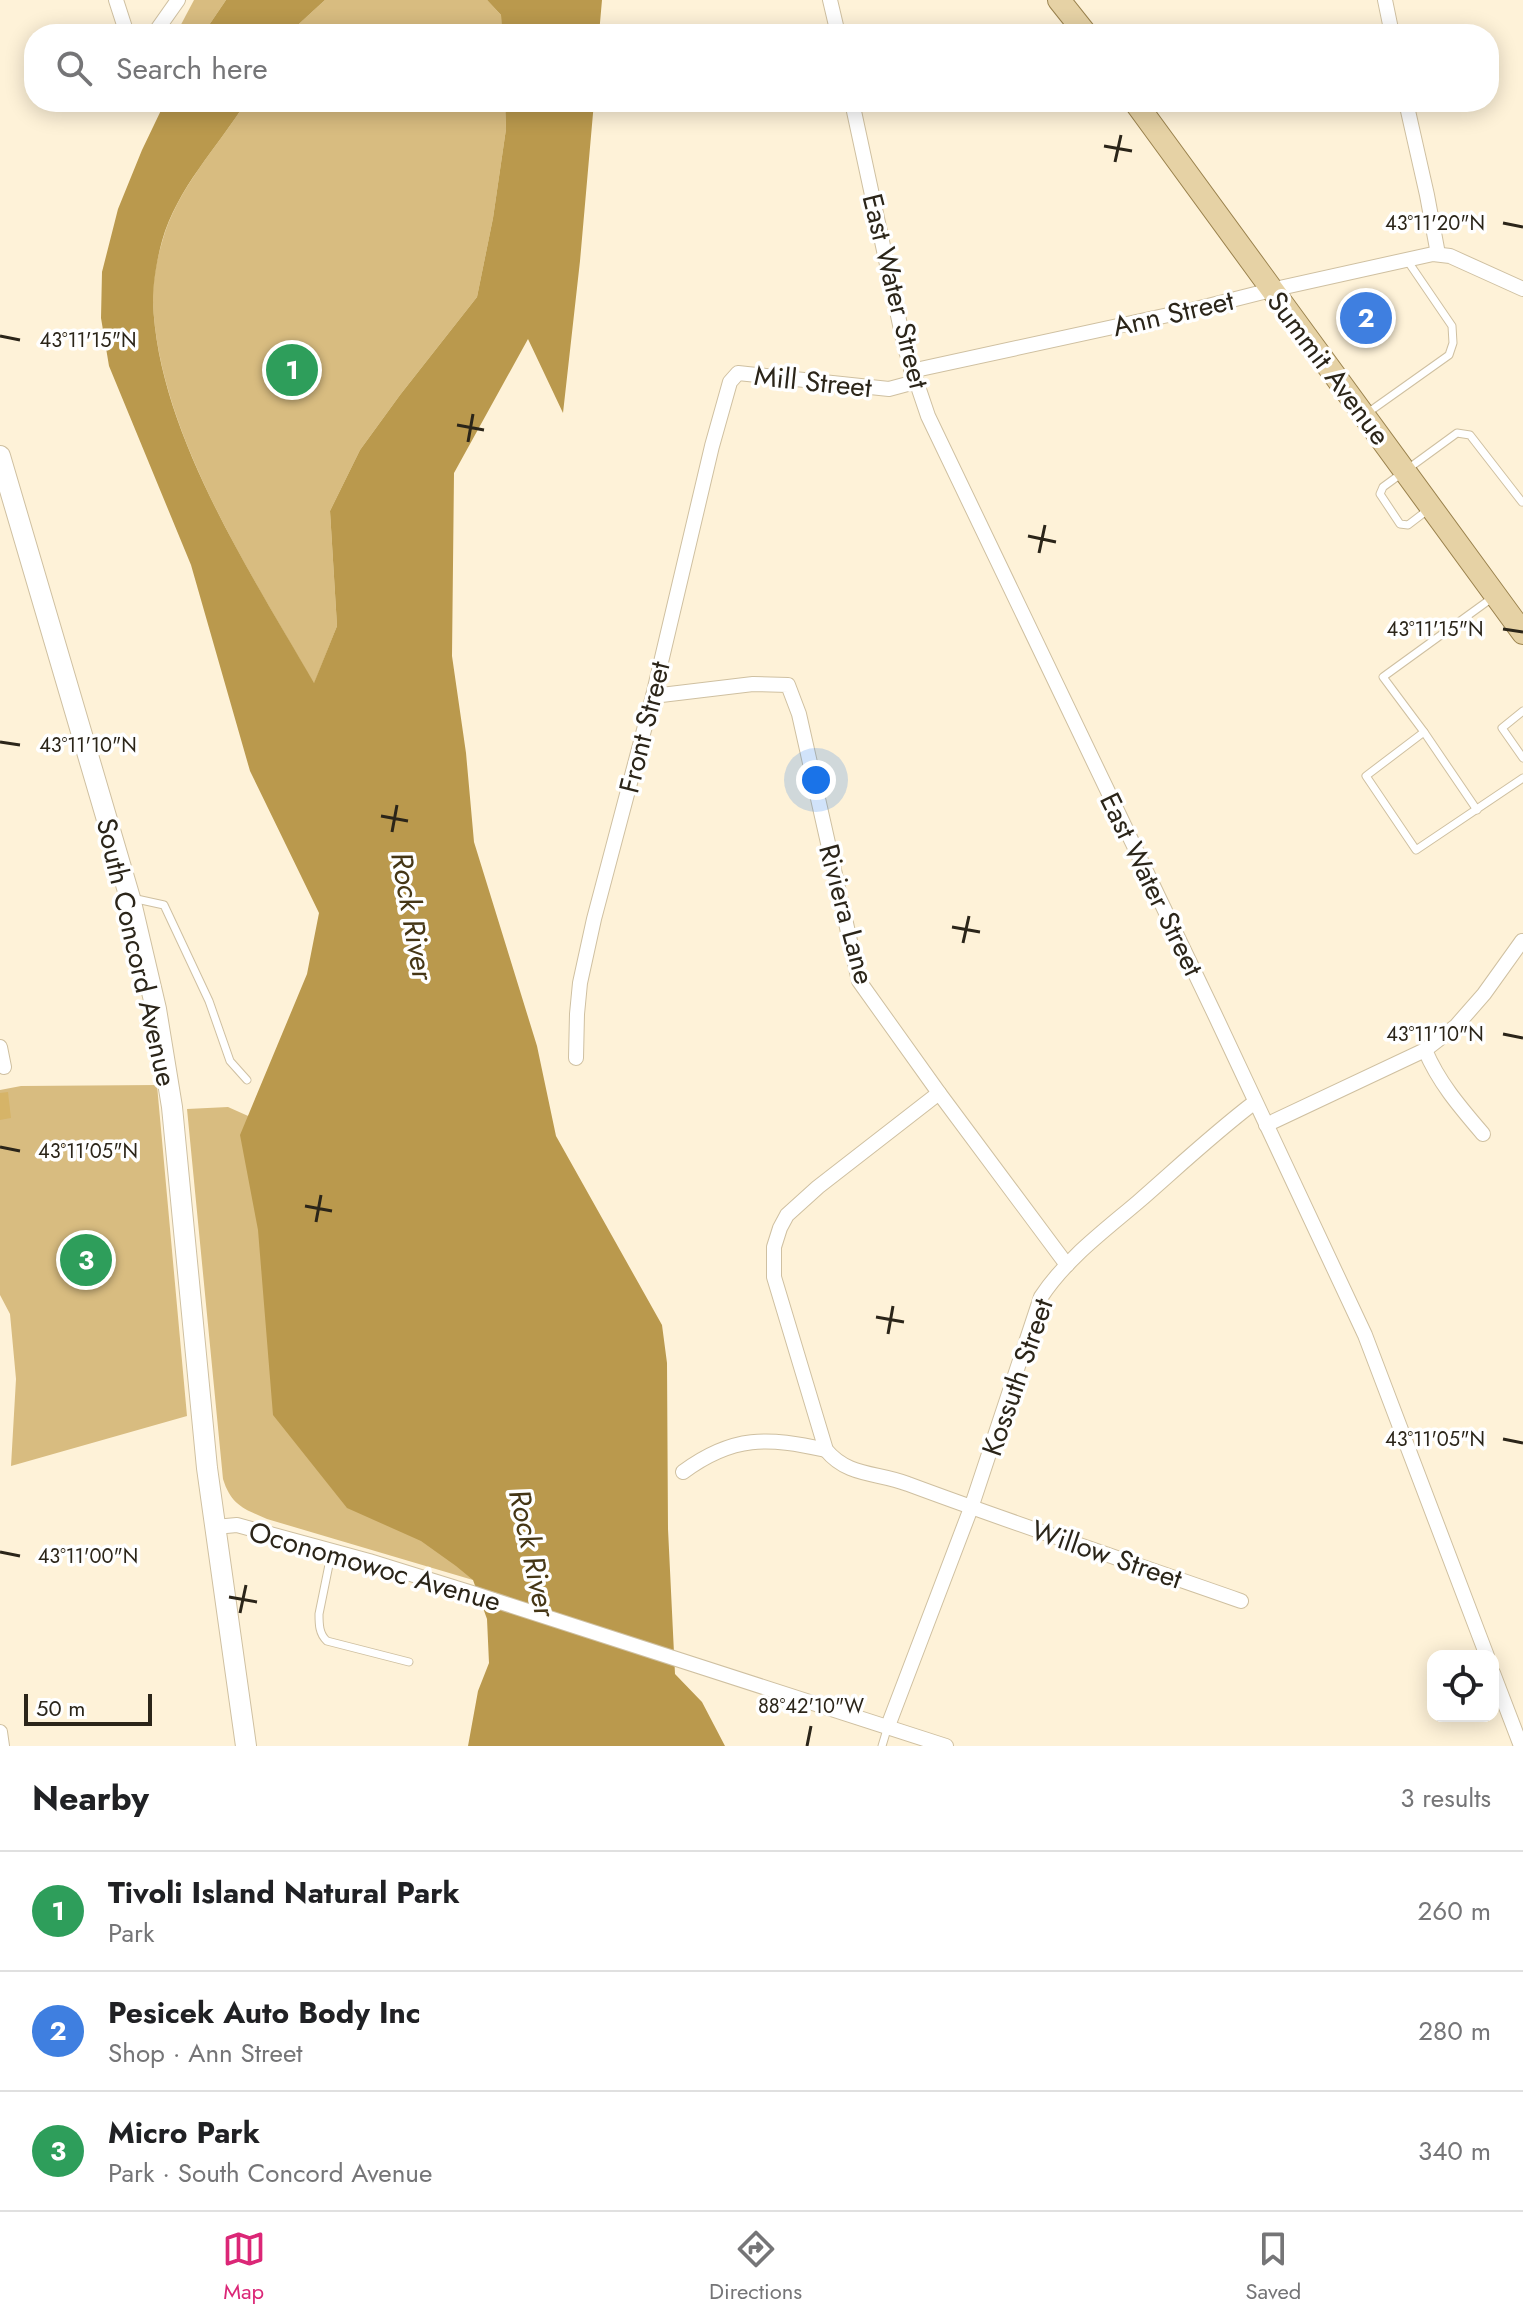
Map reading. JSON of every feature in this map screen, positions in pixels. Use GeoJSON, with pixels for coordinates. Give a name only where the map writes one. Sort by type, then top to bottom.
{"type":"FeatureCollection","features":[{"type":"Feature","properties":{"kind":"main road"},"geometry":{"type":"LineString","coordinates":[[1059,0],[1078,24]]}},
{"type":"Feature","properties":{"kind":"main road","name":"Summit Avenue"},"geometry":{"type":"LineString","coordinates":[[1142,112],[1523,633]]}},
{"type":"Feature","properties":{"kind":"street"},"geometry":{"type":"LineString","coordinates":[[116,0],[124,24]]}},
{"type":"Feature","properties":{"kind":"street"},"geometry":{"type":"LineString","coordinates":[[161,24],[178,0]]}},
{"type":"Feature","properties":{"kind":"street"},"geometry":{"type":"LineString","coordinates":[[830,0],[836,24]]}},
{"type":"Feature","properties":{"kind":"street"},"geometry":{"type":"LineString","coordinates":[[1385,0],[1390,24]]}},
{"type":"Feature","properties":{"kind":"street","name":"East Water Street"},"geometry":{"type":"LineString","coordinates":[[854,112],[913,377],[928,416],[1370,1348],[1485,1650]]}},
{"type":"Feature","properties":{"kind":"street"},"geometry":{"type":"LineString","coordinates":[[1408,112],[1438,254],[1450,256],[1523,289]]}},
{"type":"Feature","properties":{"kind":"street","name":"Ann Street"},"geometry":{"type":"LineString","coordinates":[[913,377],[1271,290],[1438,254]]}},
{"type":"Feature","properties":{"kind":"street","name":"Mill Street"},"geometry":{"type":"LineString","coordinates":[[725,398],[730,382],[738,373],[889,389],[913,377]]}},
{"type":"Feature","properties":{"kind":"street","name":"Front Street"},"geometry":{"type":"LineString","coordinates":[[576,1058],[580,983],[594,919],[653,696],[725,398]]}},
{"type":"Feature","properties":{"kind":"street","name":"South Concord Avenue"},"geometry":{"type":"LineString","coordinates":[[0,456],[130,898],[156,1009],[170,1095],[207,1468],[246,1746]]}},
{"type":"Feature","properties":{"kind":"street","name":"Riviera Lane"},"geometry":{"type":"LineString","coordinates":[[653,696],[753,684],[788,685],[799,714],[859,981],[1067,1265]]}},
{"type":"Feature","properties":{"kind":"street"},"geometry":{"type":"LineString","coordinates":[[1266,1125],[1425,1050],[1456,1026],[1484,994],[1522,941]]}},
{"type":"Feature","properties":{"kind":"street"},"geometry":{"type":"LineString","coordinates":[[0,1047],[4,1067]]}},
{"type":"Feature","properties":{"kind":"street"},"geometry":{"type":"LineString","coordinates":[[1425,1050],[1447,1091],[1483,1134]]}},
{"type":"Feature","properties":{"kind":"street"},"geometry":{"type":"LineString","coordinates":[[683,1472],[711,1453],[750,1442],[791,1442],[826,1450],[774,1277],[774,1247],[780,1228],[787,1215],[818,1187],[939,1093]]}},
{"type":"Feature","properties":{"kind":"street","name":"Kossuth Street"},"geometry":{"type":"LineString","coordinates":[[888,1726],[971,1508],[1041,1297],[1067,1265],[1221,1127],[1255,1102]]}},
{"type":"Feature","properties":{"kind":"street","name":"Willow Street"},"geometry":{"type":"LineString","coordinates":[[826,1450],[836,1462],[855,1471],[903,1482],[1241,1601]]}},
{"type":"Feature","properties":{"kind":"street","name":"Oconomowoc Avenue"},"geometry":{"type":"LineString","coordinates":[[215,1527],[237,1525],[332,1550],[946,1746]]}},
{"type":"Feature","properties":{"kind":"street"},"geometry":{"type":"LineString","coordinates":[[1499,1689],[1521,1746]]}},
{"type":"Feature","properties":{"kind":"street"},"geometry":{"type":"LineString","coordinates":[[0,1732],[2,1746]]}},
{"type":"Feature","properties":{"kind":"lane"},"geometry":{"type":"LineString","coordinates":[[1364,415],[1449,355],[1453,343],[1452,326],[1407,260]]}},
{"type":"Feature","properties":{"kind":"lane"},"geometry":{"type":"LineString","coordinates":[[1430,507],[1408,525],[1400,524],[1380,494],[1383,487],[1457,433],[1470,435],[1522,502]]}},
{"type":"Feature","properties":{"kind":"lane"},"geometry":{"type":"LineString","coordinates":[[1477,810],[1383,677],[1496,595]]}},
{"type":"Feature","properties":{"kind":"lane"},"geometry":{"type":"LineString","coordinates":[[1523,711],[1502,728],[1523,758]]}},
{"type":"Feature","properties":{"kind":"lane"},"geometry":{"type":"LineString","coordinates":[[1424,732],[1366,776],[1416,850],[1523,778]]}},
{"type":"Feature","properties":{"kind":"lane"},"geometry":{"type":"LineString","coordinates":[[130,898],[164,905],[209,1001],[230,1061],[247,1080]]}},
{"type":"Feature","properties":{"kind":"lane"},"geometry":{"type":"LineString","coordinates":[[332,1550],[319,1614],[324,1638],[409,1662]]}},
{"type":"Feature","properties":{"kind":"lane"},"geometry":{"type":"LineString","coordinates":[[882,1746],[888,1726]]}},
{"type":"Feature","properties":{"kind":"shaded area"},"geometry":{"type":"Polygon","coordinates":[[[194,0],[226,0],[210,24],[181,24],[194,0]]]}},
{"type":"Feature","properties":{"kind":"shaded area"},"geometry":{"type":"Polygon","coordinates":[[[325,0],[487,0],[501,15],[501,24],[299,24],[325,0]]]}},
{"type":"Feature","properties":{"kind":"shaded area"},"geometry":{"type":"Polygon","coordinates":[[[239,112],[505,112],[506,129],[493,218],[477,297],[360,450],[330,511],[337,626],[314,684],[212,500],[171,401],[159,351],[153,287],[162,242],[188,186],[239,112]]]}},
{"type":"Feature","properties":{"kind":"shaded area"},"geometry":{"type":"Polygon","coordinates":[[[157,1085],[187,1416],[11,1466],[16,1379],[10,1314],[0,1295],[0,1090],[21,1086],[157,1085]]]}},
{"type":"Feature","properties":{"kind":"shaded area"},"geometry":{"type":"Polygon","coordinates":[[[228,1107],[266,1124],[473,1580],[267,1519],[239,1505],[226,1488],[187,1109],[228,1107]]]}},
{"type":"Feature","properties":{"kind":"water"},"geometry":{"type":"Polygon","coordinates":[[[226,0],[325,0],[299,24],[210,24],[226,0]]]}},
{"type":"Feature","properties":{"kind":"water"},"geometry":{"type":"Polygon","coordinates":[[[487,0],[602,0],[600,24],[501,24],[501,15],[487,0]]]}},
{"type":"Feature","properties":{"kind":"water","name":"Rock River"},"geometry":{"type":"Polygon","coordinates":[[[160,112],[239,112],[177,203],[160,248],[153,301],[158,350],[171,400],[211,500],[314,683],[337,626],[330,511],[360,450],[477,297],[493,218],[506,129],[505,112],[593,112],[563,413],[528,339],[454,473],[452,656],[466,753],[474,842],[537,1046],[556,1136],[662,1325],[667,1363],[668,1529],[675,1674],[702,1702],[725,1746],[468,1746],[478,1691],[489,1663],[487,1619],[473,1580],[421,1541],[347,1508],[273,1415],[258,1230],[240,1135],[307,974],[319,913],[250,771],[191,565],[109,366],[101,318],[102,272],[118,209],[160,112]]]}},
{"type":"Feature","properties":{"kind":"building"},"geometry":{"type":"Polygon","coordinates":[[[8,1092],[11,1118],[0,1120],[0,1093],[8,1092]]]}},
{"type":"Feature","properties":{"kind":"place","name":"Pesicek Auto Body Inc"},"geometry":{"type":"Point","coordinates":[1366,318]}},
{"type":"Feature","properties":{"kind":"place","name":"Tivoli Island Natural Park"},"geometry":{"type":"Point","coordinates":[292,370]}},
{"type":"Feature","properties":{"kind":"place","name":"Micro Park"},"geometry":{"type":"Point","coordinates":[86,1260]}}]}
